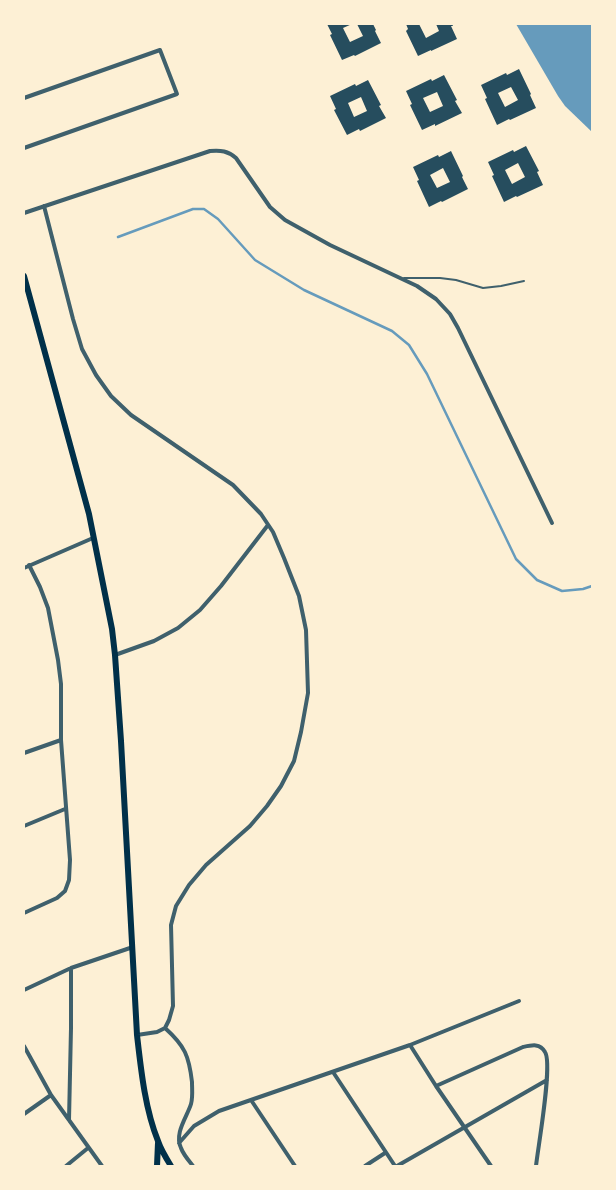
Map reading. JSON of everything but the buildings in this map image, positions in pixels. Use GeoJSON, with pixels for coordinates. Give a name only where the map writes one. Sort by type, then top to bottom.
{"type":"FeatureCollection","features":[{"type":"Feature","properties":{"kind":"main road"},"geometry":{"type":"LineString","coordinates":[[24,276],[89,514],[112,629],[115,655],[133,946],[137,1035],[145,1089],[158,1142],[171,1166]]}},
{"type":"Feature","properties":{"kind":"main road"},"geometry":{"type":"LineString","coordinates":[[157,1166],[158,1142]]}},
{"type":"Feature","properties":{"kind":"street"},"geometry":{"type":"LineString","coordinates":[[24,98],[160,50],[177,94],[24,148]]}},
{"type":"Feature","properties":{"kind":"street"},"geometry":{"type":"LineString","coordinates":[[24,213],[210,152],[225,151],[236,158],[270,208],[286,220],[330,245],[417,286],[436,300],[450,314],[552,523]]}},
{"type":"Feature","properties":{"kind":"street"},"geometry":{"type":"LineString","coordinates":[[44,206],[82,349],[96,375],[111,396],[131,415],[233,485],[261,514],[273,532],[299,596],[306,630],[308,693],[294,761],[267,806],[250,826],[206,865],[189,885],[176,906],[171,925],[173,1006],[169,1020],[165,1028],[157,1032],[137,1035]]}},
{"type":"Feature","properties":{"kind":"street"},"geometry":{"type":"LineString","coordinates":[[115,655],[154,641],[178,628],[200,610],[221,586],[268,525]]}},
{"type":"Feature","properties":{"kind":"street"},"geometry":{"type":"LineString","coordinates":[[24,568],[94,538]]}},
{"type":"Feature","properties":{"kind":"street"},"geometry":{"type":"LineString","coordinates":[[24,913],[57,898],[65,891],[70,880],[70,860],[61,740],[61,684],[48,608],[29,565]]}},
{"type":"Feature","properties":{"kind":"street"},"geometry":{"type":"LineString","coordinates":[[24,753],[61,740]]}},
{"type":"Feature","properties":{"kind":"street"},"geometry":{"type":"LineString","coordinates":[[24,826],[65,809]]}},
{"type":"Feature","properties":{"kind":"street"},"geometry":{"type":"LineString","coordinates":[[24,990],[70,968],[133,946]]}},
{"type":"Feature","properties":{"kind":"street"},"geometry":{"type":"LineString","coordinates":[[69,1120],[71,1028],[70,968]]}},
{"type":"Feature","properties":{"kind":"street"},"geometry":{"type":"LineString","coordinates":[[179,1143],[194,1126],[219,1111],[410,1045],[519,1001]]}},
{"type":"Feature","properties":{"kind":"street"},"geometry":{"type":"LineString","coordinates":[[165,1028],[177,1039],[188,1056],[191,1076],[191,1104],[181,1128],[179,1143],[181,1149],[193,1166]]}},
{"type":"Feature","properties":{"kind":"street"},"geometry":{"type":"LineString","coordinates":[[410,1045],[436,1086],[465,1126],[491,1166]]}},
{"type":"Feature","properties":{"kind":"street"},"geometry":{"type":"LineString","coordinates":[[436,1086],[524,1047],[533,1045],[539,1046],[545,1051],[548,1061],[536,1166]]}},
{"type":"Feature","properties":{"kind":"street"},"geometry":{"type":"LineString","coordinates":[[24,1046],[51,1095],[102,1166]]}},
{"type":"Feature","properties":{"kind":"street"},"geometry":{"type":"LineString","coordinates":[[333,1072],[385,1153],[396,1166],[547,1080]]}},
{"type":"Feature","properties":{"kind":"street"},"geometry":{"type":"LineString","coordinates":[[24,1114],[51,1095]]}},
{"type":"Feature","properties":{"kind":"street"},"geometry":{"type":"LineString","coordinates":[[251,1100],[295,1166]]}},
{"type":"Feature","properties":{"kind":"street"},"geometry":{"type":"LineString","coordinates":[[66,1166],[88,1148]]}},
{"type":"Feature","properties":{"kind":"street"},"geometry":{"type":"LineString","coordinates":[[365,1166],[385,1153]]}},
{"type":"Feature","properties":{"kind":"lane"},"geometry":{"type":"LineString","coordinates":[[401,278],[440,278],[456,280],[483,288],[524,281]]}},
{"type":"Feature","properties":{"kind":"water"},"geometry":{"type":"Polygon","coordinates":[[[516,24],[592,24],[592,132],[565,106],[516,24]]]}},
{"type":"Feature","properties":{"kind":"waterway"},"geometry":{"type":"LineString","coordinates":[[118,237],[193,209],[204,209],[218,219],[255,260],[304,290],[392,331],[409,345],[427,374],[516,559],[537,580],[562,591],[583,589],[592,586]]}}]}
